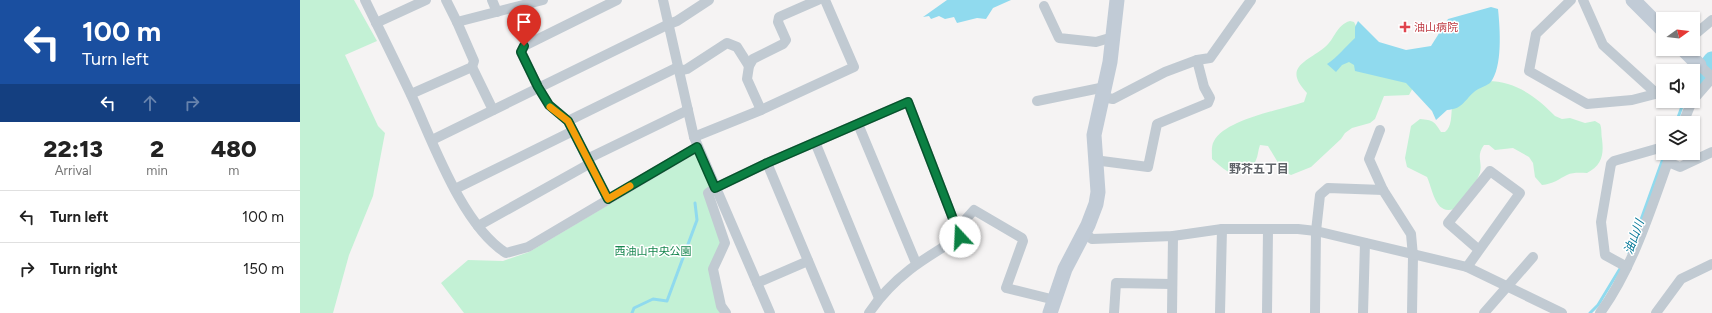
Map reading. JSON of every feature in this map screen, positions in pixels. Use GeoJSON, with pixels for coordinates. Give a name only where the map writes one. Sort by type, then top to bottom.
{"type":"FeatureCollection","features":[{"type":"Feature","properties":{"kind":"street"},"geometry":{"type":"LineString","coordinates":[[365,0],[411,94],[454,189],[478,226],[497,247],[506,253],[528,247],[608,199],[696,142],[854,67],[825,0]]}},
{"type":"Feature","properties":{"kind":"street"},"geometry":{"type":"LineString","coordinates":[[376,23],[426,0]]}},
{"type":"Feature","properties":{"kind":"street"},"geometry":{"type":"LineString","coordinates":[[446,0],[474,61],[472,67],[493,110]]}},
{"type":"Feature","properties":{"kind":"street"},"geometry":{"type":"LineString","coordinates":[[492,0],[497,12]]}},
{"type":"Feature","properties":{"kind":"street"},"geometry":{"type":"LineString","coordinates":[[457,22],[543,0]]}},
{"type":"Feature","properties":{"kind":"street"},"geometry":{"type":"LineString","coordinates":[[608,199],[568,121],[549,105],[538,87],[521,52],[524,46],[599,4],[617,0]]}},
{"type":"Feature","properties":{"kind":"street"},"geometry":{"type":"LineString","coordinates":[[664,0],[696,142],[770,313]]}},
{"type":"Feature","properties":{"kind":"street"},"geometry":{"type":"LineString","coordinates":[[432,140],[538,87],[677,21],[709,0]]}},
{"type":"Feature","properties":{"kind":"street"},"geometry":{"type":"LineString","coordinates":[[761,110],[747,79],[749,66],[754,58],[783,44],[786,40],[778,22],[779,17],[818,0]]}},
{"type":"Feature","properties":{"kind":"street"},"geometry":{"type":"LineString","coordinates":[[957,229],[974,210],[1022,238],[1023,241],[1006,288],[1053,306],[1065,269],[1093,214],[1097,198],[1094,136],[1104,92],[1113,37],[1117,0]]}},
{"type":"Feature","properties":{"kind":"street"},"geometry":{"type":"LineString","coordinates":[[1037,101],[1104,92],[1113,99],[1165,72],[1197,60],[1210,58],[1252,0]]}},
{"type":"Feature","properties":{"kind":"street"},"geometry":{"type":"LineString","coordinates":[[1571,0],[1536,34],[1529,71],[1587,104],[1632,100],[1656,94]]}},
{"type":"Feature","properties":{"kind":"street"},"geometry":{"type":"LineString","coordinates":[[1583,0],[1604,45],[1656,90]]}},
{"type":"Feature","properties":{"kind":"street"},"geometry":{"type":"LineString","coordinates":[[1633,0],[1656,23]]}},
{"type":"Feature","properties":{"kind":"street"},"geometry":{"type":"LineString","coordinates":[[1044,6],[1059,38],[1096,42],[1113,37]]}},
{"type":"Feature","properties":{"kind":"street"},"geometry":{"type":"LineString","coordinates":[[1700,28],[1712,20]]}},
{"type":"Feature","properties":{"kind":"street"},"geometry":{"type":"LineString","coordinates":[[568,121],[679,69],[687,69],[727,43],[737,47],[749,66]]}},
{"type":"Feature","properties":{"kind":"street"},"geometry":{"type":"LineString","coordinates":[[1094,160],[1148,167],[1157,124],[1208,103],[1210,98],[1204,87],[1197,60]]}},
{"type":"Feature","properties":{"kind":"street"},"geometry":{"type":"LineString","coordinates":[[411,94],[472,67]]}},
{"type":"Feature","properties":{"kind":"street"},"geometry":{"type":"LineString","coordinates":[[1700,70],[1712,78],[1700,93]]}},
{"type":"Feature","properties":{"kind":"street"},"geometry":{"type":"LineString","coordinates":[[726,313],[721,306],[713,269],[725,243],[708,193],[715,188],[767,163],[908,102],[960,237],[916,263],[879,298],[868,313]]}},
{"type":"Feature","properties":{"kind":"street"},"geometry":{"type":"LineString","coordinates":[[478,226],[588,161],[688,110]]}},
{"type":"Feature","properties":{"kind":"street"},"geometry":{"type":"LineString","coordinates":[[858,124],[916,263]]}},
{"type":"Feature","properties":{"kind":"street"},"geometry":{"type":"LineString","coordinates":[[1380,130],[1368,159],[1383,190],[1411,234],[1413,256],[1412,313]]}},
{"type":"Feature","properties":{"kind":"street"},"geometry":{"type":"LineString","coordinates":[[454,189],[573,131]]}},
{"type":"Feature","properties":{"kind":"street"},"geometry":{"type":"LineString","coordinates":[[815,142],[879,298]]}},
{"type":"Feature","properties":{"kind":"street"},"geometry":{"type":"LineString","coordinates":[[1624,265],[1605,255],[1601,222],[1611,164],[1614,161],[1656,149]]}},
{"type":"Feature","properties":{"kind":"street"},"geometry":{"type":"LineString","coordinates":[[1700,158],[1712,152]]}},
{"type":"Feature","properties":{"kind":"street"},"geometry":{"type":"LineString","coordinates":[[1600,313],[1613,295],[1624,265],[1669,160]]}},
{"type":"Feature","properties":{"kind":"street"},"geometry":{"type":"LineString","coordinates":[[1672,160],[1680,167],[1695,160]]}},
{"type":"Feature","properties":{"kind":"street"},"geometry":{"type":"LineString","coordinates":[[767,163],[830,313]]}},
{"type":"Feature","properties":{"kind":"street"},"geometry":{"type":"LineString","coordinates":[[1467,267],[1520,193],[1490,170],[1448,223],[1479,250]]}},
{"type":"Feature","properties":{"kind":"street"},"geometry":{"type":"LineString","coordinates":[[1315,313],[1316,232],[1320,195],[1328,188],[1383,190]]}},
{"type":"Feature","properties":{"kind":"street"},"geometry":{"type":"LineString","coordinates":[[1084,233],[1092,239],[1173,236],[1222,229],[1298,229],[1316,232],[1413,256],[1467,267],[1508,285],[1562,313]]}},
{"type":"Feature","properties":{"kind":"street"},"geometry":{"type":"LineString","coordinates":[[1220,313],[1222,229]]}},
{"type":"Feature","properties":{"kind":"street"},"geometry":{"type":"LineString","coordinates":[[1267,313],[1268,230]]}},
{"type":"Feature","properties":{"kind":"street"},"geometry":{"type":"LineString","coordinates":[[1172,313],[1173,236]]}},
{"type":"Feature","properties":{"kind":"street"},"geometry":{"type":"LineString","coordinates":[[1364,313],[1365,243]]}},
{"type":"Feature","properties":{"kind":"street"},"geometry":{"type":"LineString","coordinates":[[1484,313],[1533,257]]}},
{"type":"Feature","properties":{"kind":"street"},"geometry":{"type":"LineString","coordinates":[[757,283],[808,261]]}},
{"type":"Feature","properties":{"kind":"street"},"geometry":{"type":"LineString","coordinates":[[1656,313],[1681,279],[1712,264]]}},
{"type":"Feature","properties":{"kind":"street"},"geometry":{"type":"LineString","coordinates":[[1114,313],[1116,283],[1172,284]]}},
{"type":"Feature","properties":{"kind":"green space"},"geometry":{"type":"Polygon","coordinates":[[[300,0],[354,0],[377,41],[345,55],[378,126],[385,133],[373,196],[349,255],[333,313],[300,313],[300,0]]]}},
{"type":"Feature","properties":{"kind":"green space"},"geometry":{"type":"Polygon","coordinates":[[[1350,21],[1354,22],[1360,34],[1352,59],[1414,86],[1409,95],[1384,96],[1375,119],[1370,123],[1352,128],[1345,133],[1341,139],[1311,167],[1291,175],[1283,171],[1268,146],[1260,145],[1254,164],[1248,170],[1240,173],[1231,173],[1227,171],[1212,159],[1213,143],[1220,133],[1255,116],[1304,102],[1307,93],[1300,84],[1297,77],[1297,71],[1305,61],[1328,44],[1345,23],[1350,21]]]}},
{"type":"Feature","properties":{"kind":"green space"},"geometry":{"type":"Polygon","coordinates":[[[1488,81],[1507,84],[1525,91],[1555,116],[1562,119],[1570,118],[1585,123],[1595,121],[1600,124],[1603,150],[1601,159],[1596,167],[1587,173],[1569,174],[1553,182],[1542,185],[1535,177],[1533,163],[1529,157],[1513,148],[1495,150],[1489,145],[1484,145],[1480,153],[1481,167],[1475,184],[1454,209],[1448,210],[1439,205],[1427,177],[1407,167],[1405,158],[1411,126],[1420,119],[1428,120],[1435,123],[1441,132],[1445,132],[1450,124],[1452,107],[1488,81]]]}},
{"type":"Feature","properties":{"kind":"green space","name":"西油山中央公園"},"geometry":{"type":"Polygon","coordinates":[[[699,151],[715,188],[708,193],[725,243],[713,269],[726,313],[464,313],[441,283],[468,260],[503,261],[529,252],[699,151]]]}},
{"type":"Feature","properties":{"kind":"water"},"geometry":{"type":"Polygon","coordinates":[[[947,0],[1011,0],[993,8],[986,19],[977,18],[957,23],[954,17],[945,19],[939,16],[931,19],[929,16],[923,17],[947,0]]]}},
{"type":"Feature","properties":{"kind":"water"},"geometry":{"type":"Polygon","coordinates":[[[1491,7],[1498,9],[1500,48],[1497,68],[1494,76],[1490,83],[1476,91],[1459,107],[1447,110],[1436,120],[1432,111],[1406,83],[1355,71],[1354,65],[1349,62],[1342,65],[1336,72],[1327,64],[1355,38],[1355,27],[1358,21],[1379,42],[1406,50],[1431,46],[1448,19],[1491,7]]]}},
{"type":"Feature","properties":{"kind":"waterway","name":"油山川"},"geometry":{"type":"LineString","coordinates":[[1700,76],[1712,60]]}},
{"type":"Feature","properties":{"kind":"waterway","name":"油山川"},"geometry":{"type":"LineString","coordinates":[[1679,116],[1681,108]]}},
{"type":"Feature","properties":{"kind":"waterway","name":"油山川"},"geometry":{"type":"LineString","coordinates":[[1629,253],[1662,160]]}},
{"type":"Feature","properties":{"kind":"waterway"},"geometry":{"type":"LineString","coordinates":[[632,313],[634,308],[653,299],[667,301],[697,220],[695,203]]}},
{"type":"Feature","properties":{"kind":"waterway","name":"油山川"},"geometry":{"type":"LineString","coordinates":[[1590,313],[1598,305],[1621,267]]}},
{"type":"Feature","properties":{"kind":"slow traffic"},"geometry":{"type":"LineString","coordinates":[[550,107],[568,121],[608,199],[630,186]]}},
{"type":"Feature","properties":{"kind":"place","name":"油山病院"},"geometry":{"type":"Point","coordinates":[1405,27]}},
{"type":"Feature","properties":{"kind":"district","name":"野芥五丁目"},"geometry":{"type":"Point","coordinates":[1259,169]}},
{"type":"Feature","properties":{"kind":"route"},"geometry":{"type":"LineString","coordinates":[[524,46],[521,52],[538,87],[549,105],[568,121],[608,199],[697,147],[715,188],[767,163],[908,102],[960,237]]}}]}
